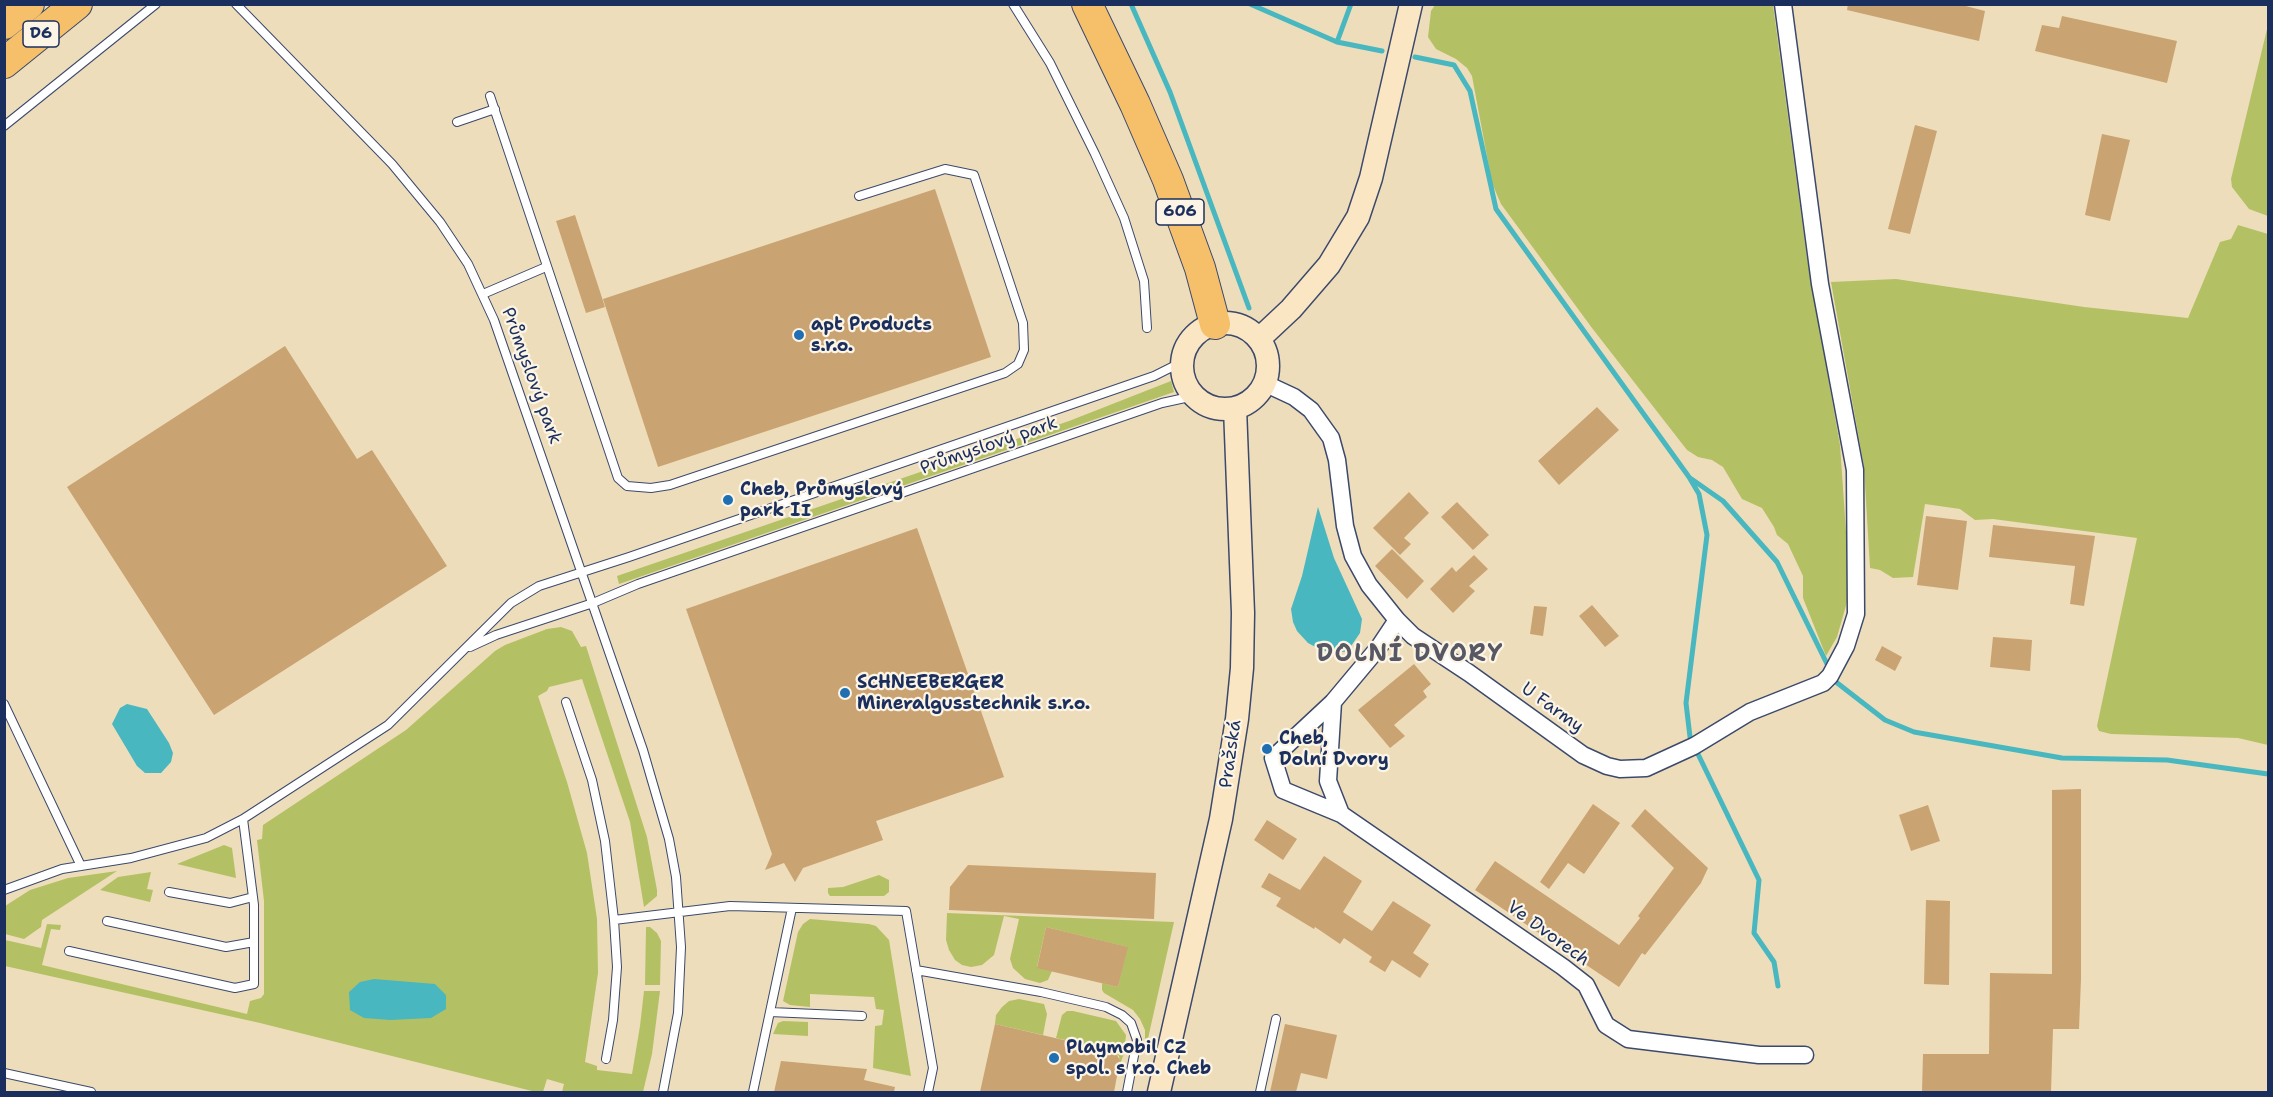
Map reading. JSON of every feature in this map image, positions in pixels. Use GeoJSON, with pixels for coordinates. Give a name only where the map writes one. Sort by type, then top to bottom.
{"type":"FeatureCollection","features":[{"type":"Feature","properties":{"kind":"highway","name":"D6"},"geometry":{"type":"LineString","coordinates":[[4,24],[29,4]]}},
{"type":"Feature","properties":{"kind":"highway","name":"D6"},"geometry":{"type":"LineString","coordinates":[[4,63],[77,4]]}},
{"type":"Feature","properties":{"kind":"highway","name":"606"},"geometry":{"type":"LineString","coordinates":[[1087,4],[1136,104],[1168,180],[1200,268],[1215,324]]}},
{"type":"Feature","properties":{"kind":"main road"},"geometry":{"type":"LineString","coordinates":[[1259,339],[1297,303],[1329,265],[1358,217],[1371,178],[1411,4]]}},
{"type":"Feature","properties":{"kind":"main road"},"geometry":{"type":"LineString","coordinates":[[1215,324],[1239,325],[1259,339],[1268,361],[1264,383],[1252,399],[1235,408],[1213,407],[1194,396],[1183,375],[1182,362],[1193,338],[1203,329],[1215,324]]}},
{"type":"Feature","properties":{"kind":"main road","name":"Pražská"},"geometry":{"type":"LineString","coordinates":[[1159,1092],[1221,819],[1237,719],[1242,668],[1243,613],[1235,408]]}},
{"type":"Feature","properties":{"kind":"street","name":"U Farmy"},"geometry":{"type":"LineString","coordinates":[[1264,383],[1294,397],[1311,410],[1331,438],[1337,460],[1348,543],[1369,585],[1397,620],[1413,636],[1469,673],[1582,755],[1607,766],[1647,768],[1660,763],[1750,712],[1823,683],[1830,676],[1846,646],[1856,615],[1855,470],[1820,284],[1783,4]]}},
{"type":"Feature","properties":{"kind":"street","name":"Ve Dvorech"},"geometry":{"type":"LineString","coordinates":[[1397,620],[1379,647],[1333,702],[1273,758],[1283,790],[1341,814],[1563,967],[1586,985],[1606,1025],[1628,1039],[1759,1055],[1805,1055]]}},
{"type":"Feature","properties":{"kind":"street"},"geometry":{"type":"LineString","coordinates":[[1333,702],[1328,781],[1341,814]]}},
{"type":"Feature","properties":{"kind":"lane"},"geometry":{"type":"LineString","coordinates":[[4,126],[156,4]]}},
{"type":"Feature","properties":{"kind":"lane","name":"Průmyslový park"},"geometry":{"type":"LineString","coordinates":[[236,4],[392,164],[440,222],[468,264],[500,337],[659,801],[674,867],[681,947],[680,988],[663,1092]]}},
{"type":"Feature","properties":{"kind":"lane"},"geometry":{"type":"LineString","coordinates":[[1013,4],[1050,63],[1124,218],[1144,281],[1147,328]]}},
{"type":"Feature","properties":{"kind":"lane"},"geometry":{"type":"LineString","coordinates":[[490,96],[618,478],[633,488],[661,487],[1005,373],[1018,364],[1024,350],[1023,323],[974,175],[945,169],[859,196]]}},
{"type":"Feature","properties":{"kind":"lane"},"geometry":{"type":"LineString","coordinates":[[458,122],[495,109]]}},
{"type":"Feature","properties":{"kind":"lane"},"geometry":{"type":"LineString","coordinates":[[483,294],[546,267]]}},
{"type":"Feature","properties":{"kind":"lane","name":"Průmyslový park"},"geometry":{"type":"LineString","coordinates":[[582,572],[1154,376],[1182,362]]}},
{"type":"Feature","properties":{"kind":"lane","name":"Průmyslový park"},"geometry":{"type":"LineString","coordinates":[[593,603],[649,580],[1162,403],[1194,396]]}},
{"type":"Feature","properties":{"kind":"lane"},"geometry":{"type":"LineString","coordinates":[[4,890],[62,868],[131,858],[206,838],[243,819],[388,725],[511,603],[539,586],[582,572]]}},
{"type":"Feature","properties":{"kind":"lane"},"geometry":{"type":"LineString","coordinates":[[464,650],[496,635],[593,603]]}},
{"type":"Feature","properties":{"kind":"lane"},"geometry":{"type":"LineString","coordinates":[[566,702],[592,780],[603,831],[614,920],[617,967],[613,1020],[606,1059]]}},
{"type":"Feature","properties":{"kind":"lane"},"geometry":{"type":"LineString","coordinates":[[4,704],[81,866]]}},
{"type":"Feature","properties":{"kind":"lane"},"geometry":{"type":"LineString","coordinates":[[69,951],[235,988],[254,984],[253,897],[243,819]]}},
{"type":"Feature","properties":{"kind":"lane"},"geometry":{"type":"LineString","coordinates":[[170,892],[230,903],[253,897]]}},
{"type":"Feature","properties":{"kind":"lane"},"geometry":{"type":"LineString","coordinates":[[614,920],[730,906],[906,911],[933,1068],[928,1092]]}},
{"type":"Feature","properties":{"kind":"lane"},"geometry":{"type":"LineString","coordinates":[[753,1092],[792,908]]}},
{"type":"Feature","properties":{"kind":"lane"},"geometry":{"type":"LineString","coordinates":[[107,921],[226,946],[254,942]]}},
{"type":"Feature","properties":{"kind":"lane"},"geometry":{"type":"LineString","coordinates":[[916,970],[1041,992],[1106,1007],[1122,1015],[1131,1023],[1137,1040],[1127,1092]]}},
{"type":"Feature","properties":{"kind":"lane"},"geometry":{"type":"LineString","coordinates":[[770,1012],[862,1016]]}},
{"type":"Feature","properties":{"kind":"lane"},"geometry":{"type":"LineString","coordinates":[[1260,1092],[1276,1019]]}},
{"type":"Feature","properties":{"kind":"lane"},"geometry":{"type":"LineString","coordinates":[[4,1073],[91,1092]]}},
{"type":"Feature","properties":{"kind":"green space"},"geometry":{"type":"Polygon","coordinates":[[[1435,5],[1773,5],[1807,258],[1840,445],[1849,575],[1847,602],[1837,637],[1826,656],[1803,598],[1803,576],[1788,544],[1777,535],[1762,508],[1742,499],[1723,467],[1687,450],[1592,328],[1501,204],[1492,183],[1472,76],[1467,68],[1456,59],[1436,49],[1428,37],[1431,11],[1435,5]]]}},
{"type":"Feature","properties":{"kind":"green space"},"geometry":{"type":"Polygon","coordinates":[[[2268,25],[2268,216],[2249,209],[2232,187],[2231,179],[2268,25]]]}},
{"type":"Feature","properties":{"kind":"green space"},"geometry":{"type":"Polygon","coordinates":[[[2238,225],[2268,234],[2268,745],[2238,738],[2111,734],[2099,731],[2097,726],[2137,538],[1993,519],[1975,520],[1960,509],[1925,504],[1913,577],[1893,578],[1880,570],[1870,568],[1864,467],[1831,282],[1896,279],[2084,307],[2188,318],[2220,242],[2231,239],[2238,225]]]}},
{"type":"Feature","properties":{"kind":"green space"},"geometry":{"type":"Polygon","coordinates":[[[1171,381],[1174,392],[619,584],[617,576],[1069,421],[1171,381]]]}},
{"type":"Feature","properties":{"kind":"green space"},"geometry":{"type":"Polygon","coordinates":[[[561,627],[572,631],[581,647],[586,646],[647,837],[657,890],[657,896],[644,907],[630,822],[582,679],[549,687],[547,691],[538,696],[567,782],[587,853],[597,919],[598,973],[585,1062],[597,1066],[597,1070],[632,1074],[644,991],[660,991],[652,1054],[643,1092],[562,1092],[564,1084],[547,1079],[543,1092],[536,1092],[260,1023],[5,966],[5,940],[41,948],[47,924],[61,925],[60,930],[51,929],[42,965],[247,1014],[250,1001],[261,998],[264,994],[264,901],[257,840],[262,839],[263,825],[406,730],[495,651],[547,629],[561,627]]]}},
{"type":"Feature","properties":{"kind":"green space"},"geometry":{"type":"Polygon","coordinates":[[[224,845],[232,848],[236,878],[177,864],[224,845]]]}},
{"type":"Feature","properties":{"kind":"green space"},"geometry":{"type":"Polygon","coordinates":[[[117,871],[42,920],[41,927],[24,939],[5,934],[5,906],[30,890],[68,878],[117,871]]]}},
{"type":"Feature","properties":{"kind":"green space"},"geometry":{"type":"Polygon","coordinates":[[[151,872],[147,889],[153,890],[150,902],[100,890],[118,877],[151,872]]]}},
{"type":"Feature","properties":{"kind":"green space"},"geometry":{"type":"Polygon","coordinates":[[[879,875],[889,880],[889,892],[884,896],[830,896],[828,893],[828,888],[843,887],[879,875]]]}},
{"type":"Feature","properties":{"kind":"green space"},"geometry":{"type":"Polygon","coordinates":[[[947,913],[1174,922],[1145,1052],[1145,1030],[1140,1019],[1133,1010],[1102,990],[1102,983],[1118,987],[1127,947],[1046,927],[1037,967],[1052,971],[1048,980],[1040,983],[1025,979],[1013,968],[1010,959],[1019,919],[1004,916],[994,955],[982,965],[971,967],[955,960],[949,950],[946,940],[947,913]]]}},
{"type":"Feature","properties":{"kind":"green space"},"geometry":{"type":"Polygon","coordinates":[[[810,919],[869,924],[876,926],[889,940],[911,1076],[873,1068],[875,1026],[882,1025],[884,1010],[876,1009],[874,997],[810,994],[810,1007],[790,1005],[783,1001],[798,932],[810,919]]]}},
{"type":"Feature","properties":{"kind":"green space"},"geometry":{"type":"Polygon","coordinates":[[[646,927],[650,927],[657,933],[661,941],[660,985],[645,985],[646,927]]]}},
{"type":"Feature","properties":{"kind":"green space"},"geometry":{"type":"Polygon","coordinates":[[[1019,999],[1044,1004],[1047,1014],[1043,1035],[995,1024],[996,1015],[1002,1007],[1009,1001],[1019,999]]]}},
{"type":"Feature","properties":{"kind":"green space"},"geometry":{"type":"Polygon","coordinates":[[[1067,1011],[1116,1021],[1126,1035],[1120,1065],[1119,1056],[1110,1050],[1056,1038],[1062,1015],[1067,1011]]]}},
{"type":"Feature","properties":{"kind":"green space"},"geometry":{"type":"Polygon","coordinates":[[[783,1021],[808,1022],[808,1036],[773,1034],[778,1023],[783,1021]]]}},
{"type":"Feature","properties":{"kind":"water"},"geometry":{"type":"Polygon","coordinates":[[[1318,507],[1334,558],[1362,619],[1360,633],[1347,652],[1323,651],[1308,643],[1297,631],[1293,622],[1291,609],[1302,576],[1318,507]]]}},
{"type":"Feature","properties":{"kind":"water"},"geometry":{"type":"Polygon","coordinates":[[[127,704],[147,709],[169,743],[173,753],[171,762],[161,773],[145,773],[137,766],[112,724],[120,708],[127,704]]]}},
{"type":"Feature","properties":{"kind":"water"},"geometry":{"type":"Polygon","coordinates":[[[374,979],[435,984],[446,995],[446,1009],[431,1018],[390,1020],[364,1018],[350,1010],[349,992],[360,982],[374,979]]]}},
{"type":"Feature","properties":{"kind":"building"},"geometry":{"type":"Polygon","coordinates":[[[1848,4],[1958,4],[1985,11],[1979,41],[1847,10],[1848,4]]]}},
{"type":"Feature","properties":{"kind":"building"},"geometry":{"type":"Polygon","coordinates":[[[2062,16],[2177,41],[2167,83],[2035,51],[2042,25],[2059,28],[2062,16]]]}},
{"type":"Feature","properties":{"kind":"building"},"geometry":{"type":"Polygon","coordinates":[[[1915,125],[1937,131],[1910,234],[1888,229],[1915,125]]]}},
{"type":"Feature","properties":{"kind":"building"},"geometry":{"type":"Polygon","coordinates":[[[2102,134],[2130,140],[2110,221],[2085,215],[2102,134]]]}},
{"type":"Feature","properties":{"kind":"building","name":"apt Products s.r.o."},"geometry":{"type":"Polygon","coordinates":[[[935,189],[991,357],[658,467],[603,299],[935,189]]]}},
{"type":"Feature","properties":{"kind":"building"},"geometry":{"type":"Polygon","coordinates":[[[575,215],[605,307],[586,313],[556,221],[575,215]]]}},
{"type":"Feature","properties":{"kind":"building"},"geometry":{"type":"Polygon","coordinates":[[[285,346],[357,459],[372,450],[447,566],[214,715],[67,487],[285,346]]]}},
{"type":"Feature","properties":{"kind":"building"},"geometry":{"type":"Polygon","coordinates":[[[1597,407],[1619,430],[1559,485],[1538,461],[1597,407]]]}},
{"type":"Feature","properties":{"kind":"building"},"geometry":{"type":"Polygon","coordinates":[[[1409,492],[1429,513],[1404,538],[1411,544],[1400,555],[1373,528],[1409,492]]]}},
{"type":"Feature","properties":{"kind":"building"},"geometry":{"type":"Polygon","coordinates":[[[1457,502],[1489,535],[1473,550],[1441,517],[1457,502]]]}},
{"type":"Feature","properties":{"kind":"building"},"geometry":{"type":"Polygon","coordinates":[[[1926,516],[1967,521],[1958,590],[1917,585],[1926,516]]]}},
{"type":"Feature","properties":{"kind":"building"},"geometry":{"type":"Polygon","coordinates":[[[1993,525],[2095,536],[2084,606],[2070,604],[2075,566],[1989,557],[1993,525]]]}},
{"type":"Feature","properties":{"kind":"building","name":"SCHNEEBERGER Mineralgusstechnik s.r.o."},"geometry":{"type":"Polygon","coordinates":[[[917,528],[1004,777],[876,821],[883,840],[803,868],[795,882],[784,863],[765,870],[772,854],[686,609],[917,528]]]}},
{"type":"Feature","properties":{"kind":"building"},"geometry":{"type":"Polygon","coordinates":[[[1392,549],[1424,581],[1407,599],[1375,566],[1392,549]]]}},
{"type":"Feature","properties":{"kind":"building"},"geometry":{"type":"Polygon","coordinates":[[[1474,555],[1488,569],[1469,586],[1475,591],[1453,613],[1430,589],[1452,567],[1456,572],[1474,555]]]}},
{"type":"Feature","properties":{"kind":"building"},"geometry":{"type":"Polygon","coordinates":[[[1592,605],[1619,636],[1605,647],[1579,616],[1592,605]]]}},
{"type":"Feature","properties":{"kind":"building"},"geometry":{"type":"Polygon","coordinates":[[[1534,606],[1547,607],[1543,636],[1530,634],[1534,606]]]}},
{"type":"Feature","properties":{"kind":"building"},"geometry":{"type":"Polygon","coordinates":[[[1993,637],[2032,640],[2030,671],[1990,667],[1993,637]]]}},
{"type":"Feature","properties":{"kind":"building"},"geometry":{"type":"Polygon","coordinates":[[[1882,646],[1902,657],[1895,671],[1875,660],[1882,646]]]}},
{"type":"Feature","properties":{"kind":"building"},"geometry":{"type":"Polygon","coordinates":[[[1414,664],[1431,684],[1423,691],[1427,697],[1394,725],[1405,736],[1390,748],[1358,710],[1414,664]]]}},
{"type":"Feature","properties":{"kind":"building"},"geometry":{"type":"Polygon","coordinates":[[[2081,789],[2079,1029],[2053,1029],[2051,1092],[1922,1092],[1923,1054],[1989,1054],[1990,973],[2052,974],[2052,790],[2081,789]]]}},
{"type":"Feature","properties":{"kind":"building"},"geometry":{"type":"Polygon","coordinates":[[[1593,804],[1620,823],[1584,874],[1568,863],[1549,889],[1540,882],[1593,804]]]}},
{"type":"Feature","properties":{"kind":"building"},"geometry":{"type":"Polygon","coordinates":[[[1928,805],[1940,841],[1911,851],[1899,815],[1928,805]]]}},
{"type":"Feature","properties":{"kind":"building"},"geometry":{"type":"Polygon","coordinates":[[[1645,809],[1708,868],[1701,883],[1645,955],[1642,953],[1619,987],[1475,890],[1495,861],[1619,945],[1674,868],[1631,826],[1645,809]]]}},
{"type":"Feature","properties":{"kind":"building"},"geometry":{"type":"Polygon","coordinates":[[[1267,820],[1297,839],[1283,860],[1254,840],[1267,820]]]}},
{"type":"Feature","properties":{"kind":"building"},"geometry":{"type":"Polygon","coordinates":[[[1324,856],[1362,881],[1343,912],[1372,931],[1393,901],[1431,925],[1413,953],[1429,964],[1420,978],[1392,960],[1385,972],[1369,962],[1372,957],[1344,938],[1340,944],[1315,927],[1314,929],[1276,906],[1281,898],[1261,887],[1269,873],[1300,890],[1324,856]]]}},
{"type":"Feature","properties":{"kind":"building"},"geometry":{"type":"Polygon","coordinates":[[[968,865],[1156,873],[1154,919],[949,910],[950,887],[968,865]]]}},
{"type":"Feature","properties":{"kind":"building"},"geometry":{"type":"Polygon","coordinates":[[[1926,900],[1950,901],[1949,985],[1924,984],[1926,900]]]}},
{"type":"Feature","properties":{"kind":"building"},"geometry":{"type":"Polygon","coordinates":[[[1046,927],[1128,947],[1118,987],[1037,968],[1046,927]]]}},
{"type":"Feature","properties":{"kind":"building","name":"Playmobil CZ spol. s r.o. Cheb"},"geometry":{"type":"Polygon","coordinates":[[[995,1024],[1115,1052],[1120,1060],[1114,1092],[980,1092],[995,1024]]]}},
{"type":"Feature","properties":{"kind":"building"},"geometry":{"type":"Polygon","coordinates":[[[1285,1024],[1337,1035],[1327,1079],[1301,1073],[1296,1092],[1270,1092],[1285,1024]]]}},
{"type":"Feature","properties":{"kind":"building"},"geometry":{"type":"Polygon","coordinates":[[[781,1061],[867,1069],[864,1080],[895,1087],[894,1092],[774,1092],[781,1061]]]}},
{"type":"Feature","properties":{"kind":"waterway"},"geometry":{"type":"LineString","coordinates":[[1131,4],[1170,92],[1249,308]]}},
{"type":"Feature","properties":{"kind":"waterway"},"geometry":{"type":"LineString","coordinates":[[1250,4],[1337,42],[1382,51]]}},
{"type":"Feature","properties":{"kind":"waterway"},"geometry":{"type":"LineString","coordinates":[[1337,42],[1351,4]]}},
{"type":"Feature","properties":{"kind":"waterway"},"geometry":{"type":"LineString","coordinates":[[1415,57],[1454,65],[1470,91],[1496,209],[1699,494],[1707,535],[1686,703],[1690,737]]}},
{"type":"Feature","properties":{"kind":"waterway"},"geometry":{"type":"LineString","coordinates":[[1690,478],[1723,501],[1777,562],[1829,668]]}},
{"type":"Feature","properties":{"kind":"waterway"},"geometry":{"type":"LineString","coordinates":[[1834,676],[1836,682],[1885,720],[1914,732],[2062,758],[2167,760],[2268,774]]}},
{"type":"Feature","properties":{"kind":"waterway"},"geometry":{"type":"LineString","coordinates":[[1697,752],[1759,880],[1754,933],[1774,962],[1778,986]]}},
{"type":"Feature","properties":{"kind":"place","name":"apt Products s.r.o."},"geometry":{"type":"Point","coordinates":[799,335]}},
{"type":"Feature","properties":{"kind":"place","name":"Cheb, Průmyslový park II"},"geometry":{"type":"Point","coordinates":[728,500]}},
{"type":"Feature","properties":{"kind":"place","name":"SCHNEEBERGER Mineralgusstechnik s.r.o."},"geometry":{"type":"Point","coordinates":[845,693]}},
{"type":"Feature","properties":{"kind":"place","name":"Cheb, Dolní Dvory"},"geometry":{"type":"Point","coordinates":[1267,749]}},
{"type":"Feature","properties":{"kind":"place","name":"Playmobil CZ spol. s r.o. Cheb"},"geometry":{"type":"Point","coordinates":[1054,1058]}},
{"type":"Feature","properties":{"kind":"district","name":"DOLNÍ DVORY"},"geometry":{"type":"Point","coordinates":[1410,655]}}]}
